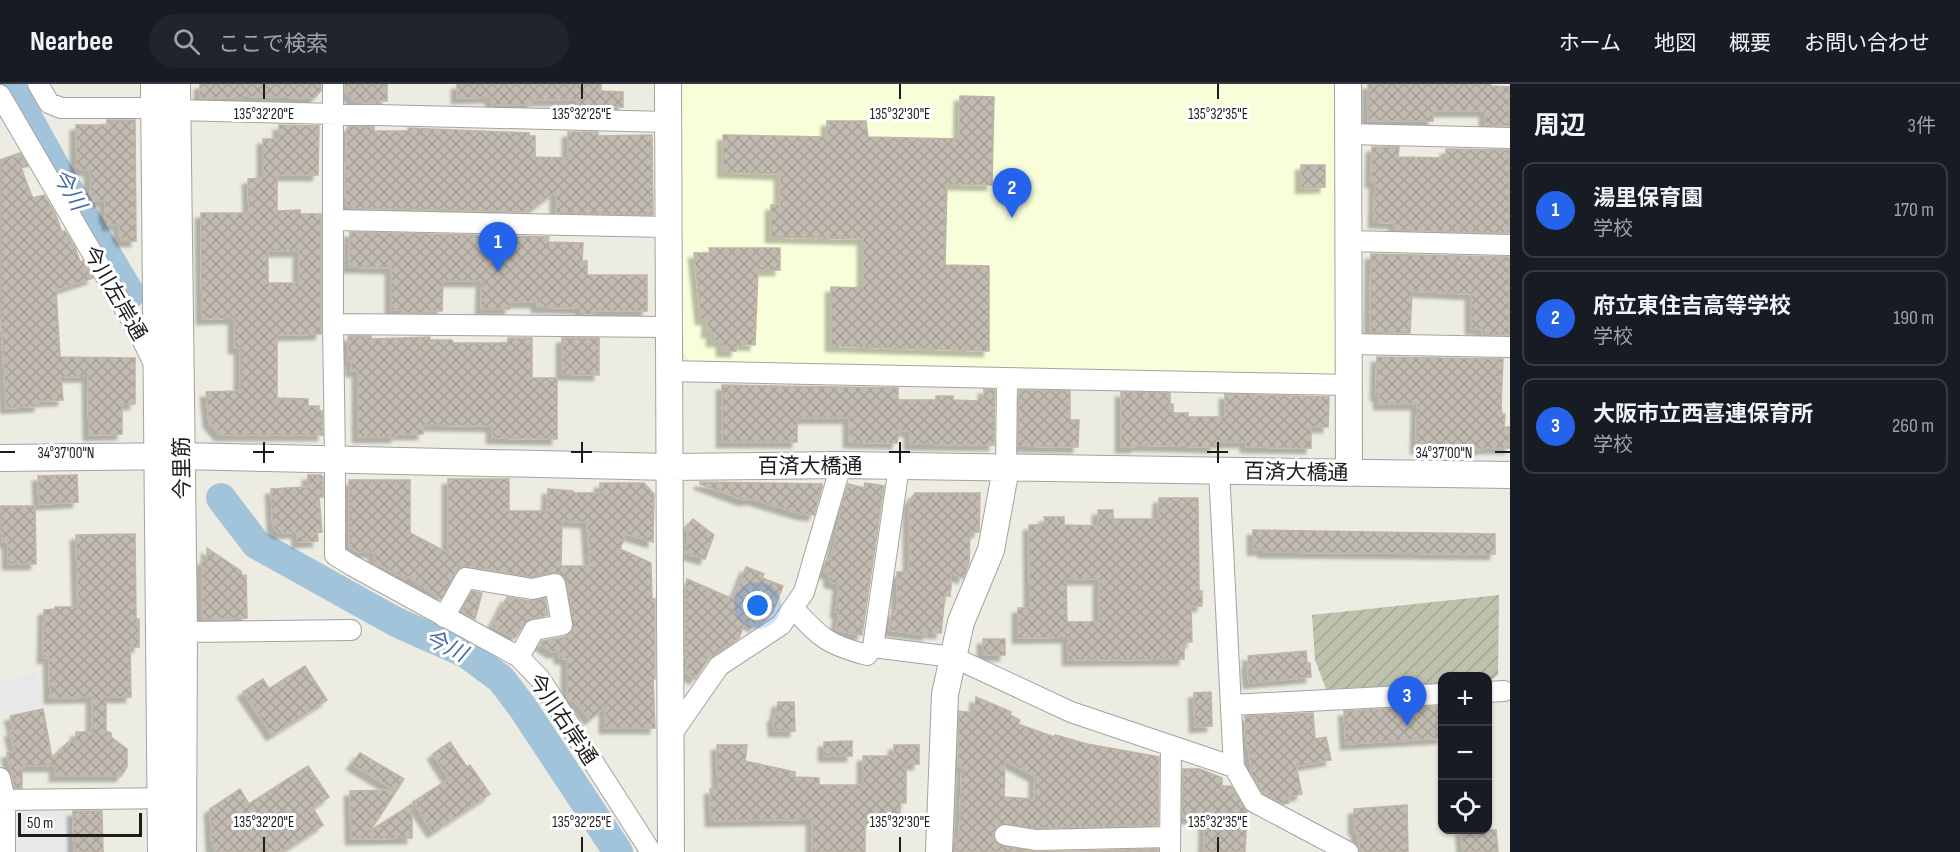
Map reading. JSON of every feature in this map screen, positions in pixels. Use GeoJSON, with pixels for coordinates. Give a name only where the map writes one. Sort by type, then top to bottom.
{"type":"FeatureCollection","features":[{"type":"Feature","properties":{"kind":"street"},"geometry":{"type":"LineString","coordinates":[[38,84],[49,103],[61,108],[162,101],[334,114],[668,122]]}},
{"type":"Feature","properties":{"kind":"street","name":"今里筋"},"geometry":{"type":"LineString","coordinates":[[161,852],[172,798],[184,632],[169,456],[156,367],[162,101],[177,84]]}},
{"type":"Feature","properties":{"kind":"street"},"geometry":{"type":"LineString","coordinates":[[333,84],[333,324],[336,459]]}},
{"type":"Feature","properties":{"kind":"street"},"geometry":{"type":"LineString","coordinates":[[668,84],[671,852]]}},
{"type":"Feature","properties":{"kind":"street"},"geometry":{"type":"LineString","coordinates":[[1348,84],[1349,473]]}},
{"type":"Feature","properties":{"kind":"street","name":"今川左岸通"},"geometry":{"type":"LineString","coordinates":[[0,95],[140,335],[156,367]]}},
{"type":"Feature","properties":{"kind":"street","name":"今里筋"},"geometry":{"type":"LineString","coordinates":[[162,101],[169,456],[172,798],[183,852]]}},
{"type":"Feature","properties":{"kind":"street"},"geometry":{"type":"LineString","coordinates":[[1349,134],[1510,138]]}},
{"type":"Feature","properties":{"kind":"street"},"geometry":{"type":"LineString","coordinates":[[334,220],[668,227]]}},
{"type":"Feature","properties":{"kind":"street"},"geometry":{"type":"LineString","coordinates":[[1349,241],[1510,245]]}},
{"type":"Feature","properties":{"kind":"street"},"geometry":{"type":"LineString","coordinates":[[333,324],[669,327]]}},
{"type":"Feature","properties":{"kind":"street"},"geometry":{"type":"LineString","coordinates":[[1349,344],[1510,347]]}},
{"type":"Feature","properties":{"kind":"street"},"geometry":{"type":"LineString","coordinates":[[669,371],[1007,380],[1349,385]]}},
{"type":"Feature","properties":{"kind":"street"},"geometry":{"type":"LineString","coordinates":[[939,852],[945,694],[962,622],[992,550],[1006,468],[1007,380]]}},
{"type":"Feature","properties":{"kind":"street","name":"百済大橋通"},"geometry":{"type":"LineString","coordinates":[[0,458],[169,456],[669,467],[841,465],[1510,475]]}},
{"type":"Feature","properties":{"kind":"street","name":"今川右岸通"},"geometry":{"type":"LineString","coordinates":[[336,459],[335,555],[519,657],[540,680],[651,852]]}},
{"type":"Feature","properties":{"kind":"street"},"geometry":{"type":"LineString","coordinates":[[671,735],[719,666],[781,625],[804,592],[841,465]]}},
{"type":"Feature","properties":{"kind":"street"},"geometry":{"type":"LineString","coordinates":[[793,608],[818,635],[837,647],[867,655],[873,647],[899,466]]}},
{"type":"Feature","properties":{"kind":"street"},"geometry":{"type":"LineString","coordinates":[[1219,470],[1234,767],[1254,802],[1348,852]]}},
{"type":"Feature","properties":{"kind":"street"},"geometry":{"type":"LineString","coordinates":[[444,617],[466,578],[532,589],[555,584],[562,625],[534,630],[519,657]]}},
{"type":"Feature","properties":{"kind":"street"},"geometry":{"type":"LineString","coordinates":[[184,632],[351,630]]}},
{"type":"Feature","properties":{"kind":"street"},"geometry":{"type":"LineString","coordinates":[[873,647],[952,657],[1071,712],[1234,767]]}},
{"type":"Feature","properties":{"kind":"street"},"geometry":{"type":"LineString","coordinates":[[1231,705],[1438,693]]}},
{"type":"Feature","properties":{"kind":"street"},"geometry":{"type":"LineString","coordinates":[[1005,835],[1036,846],[1170,844],[1171,746]]}},
{"type":"Feature","properties":{"kind":"street"},"geometry":{"type":"LineString","coordinates":[[0,778],[5,852]]}},
{"type":"Feature","properties":{"kind":"street"},"geometry":{"type":"LineString","coordinates":[[2,800],[172,798]]}},
{"type":"Feature","properties":{"kind":"shaded area"},"geometry":{"type":"Polygon","coordinates":[[[681,84],[1342,84],[1343,368],[1334,377],[691,364],[683,352],[681,84]]]}},
{"type":"Feature","properties":{"kind":"shaded area"},"geometry":{"type":"Polygon","coordinates":[[[1499,595],[1498,675],[1492,680],[1492,672],[1438,672],[1438,684],[1326,689],[1315,660],[1312,615],[1499,595]]]}},
{"type":"Feature","properties":{"kind":"shaded area"},"geometry":{"type":"Polygon","coordinates":[[[36,673],[44,707],[0,717],[0,681],[36,673]]]}},
{"type":"Feature","properties":{"kind":"shaded area"},"geometry":{"type":"Polygon","coordinates":[[[23,809],[72,809],[72,852],[16,852],[16,815],[23,809]]]}},
{"type":"Feature","properties":{"kind":"building"},"geometry":{"type":"Polygon","coordinates":[[[200,84],[321,84],[321,91],[314,98],[242,96],[242,98],[200,98],[200,84]]]}},
{"type":"Feature","properties":{"kind":"building"},"geometry":{"type":"Polygon","coordinates":[[[345,84],[387,84],[387,101],[356,102],[345,92],[345,84]]]}},
{"type":"Feature","properties":{"kind":"building"},"geometry":{"type":"Polygon","coordinates":[[[457,84],[601,84],[601,91],[623,92],[623,107],[577,106],[577,100],[532,100],[532,105],[491,105],[491,97],[457,98],[457,84]]]}},
{"type":"Feature","properties":{"kind":"building"},"geometry":{"type":"Polygon","coordinates":[[[1368,84],[1491,84],[1491,86],[1510,87],[1510,126],[1485,125],[1485,111],[1433,111],[1433,121],[1368,121],[1368,84]]]}},
{"type":"Feature","properties":{"kind":"building"},"geometry":{"type":"Polygon","coordinates":[[[960,96],[994,97],[992,185],[947,184],[945,265],[989,266],[989,351],[831,346],[831,287],[863,288],[863,239],[771,237],[771,205],[780,205],[780,174],[723,172],[723,135],[827,137],[827,121],[866,121],[868,137],[959,139],[960,96]]]}},
{"type":"Feature","properties":{"kind":"building"},"geometry":{"type":"Polygon","coordinates":[[[107,120],[135,120],[136,241],[122,241],[122,237],[119,237],[119,224],[108,225],[108,218],[105,218],[105,201],[93,201],[93,195],[90,195],[90,170],[80,170],[80,167],[76,167],[76,125],[107,125],[107,120]]]}},
{"type":"Feature","properties":{"kind":"building"},"geometry":{"type":"Polygon","coordinates":[[[279,125],[319,126],[318,175],[277,175],[277,211],[300,210],[300,214],[321,214],[321,334],[277,335],[277,398],[308,399],[308,406],[319,406],[319,411],[322,411],[323,435],[220,435],[209,422],[206,392],[240,391],[240,348],[234,348],[234,318],[202,319],[201,213],[249,213],[248,179],[263,178],[263,139],[279,139],[279,125]],[[268,251],[268,283],[299,283],[299,251],[268,251]]]}},
{"type":"Feature","properties":{"kind":"building"},"geometry":{"type":"Polygon","coordinates":[[[349,126],[374,127],[374,131],[408,131],[408,128],[529,133],[529,136],[535,136],[535,157],[568,158],[568,132],[598,132],[598,136],[652,135],[653,215],[556,213],[556,191],[528,212],[351,208],[346,204],[345,181],[347,128],[349,126]]]}},
{"type":"Feature","properties":{"kind":"building"},"geometry":{"type":"Polygon","coordinates":[[[1372,147],[1399,147],[1398,157],[1446,158],[1446,149],[1510,150],[1510,233],[1395,230],[1395,223],[1374,222],[1375,182],[1371,182],[1372,147]]]}},
{"type":"Feature","properties":{"kind":"building"},"geometry":{"type":"Polygon","coordinates":[[[20,153],[28,166],[21,168],[33,198],[44,195],[55,213],[62,232],[65,231],[75,247],[80,262],[83,261],[93,278],[56,290],[60,357],[135,358],[135,404],[122,404],[122,434],[89,435],[88,376],[61,377],[63,400],[39,401],[39,406],[6,408],[0,302],[0,160],[20,153]]]}},
{"type":"Feature","properties":{"kind":"building"},"geometry":{"type":"Polygon","coordinates":[[[1301,165],[1325,165],[1325,187],[1301,188],[1301,165]]]}},
{"type":"Feature","properties":{"kind":"building"},"geometry":{"type":"Polygon","coordinates":[[[350,232],[549,237],[548,242],[583,243],[582,261],[587,261],[587,275],[647,275],[647,311],[596,311],[596,313],[581,314],[581,308],[537,307],[537,302],[510,302],[510,309],[481,309],[482,281],[443,281],[442,311],[405,313],[402,310],[391,310],[391,268],[349,267],[350,232]]]}},
{"type":"Feature","properties":{"kind":"building"},"geometry":{"type":"Polygon","coordinates":[[[709,248],[780,248],[780,270],[758,270],[755,345],[737,344],[736,351],[722,351],[722,341],[712,341],[712,332],[707,332],[708,319],[701,319],[694,253],[710,253],[709,248]]]}},
{"type":"Feature","properties":{"kind":"building"},"geometry":{"type":"Polygon","coordinates":[[[1371,254],[1510,257],[1510,335],[1482,334],[1482,329],[1471,329],[1471,294],[1412,291],[1410,333],[1370,332],[1371,254]]]}},
{"type":"Feature","properties":{"kind":"building"},"geometry":{"type":"Polygon","coordinates":[[[348,336],[371,336],[371,339],[430,337],[430,340],[452,340],[453,343],[508,343],[508,338],[532,338],[532,378],[557,378],[557,439],[492,438],[492,426],[423,425],[423,434],[358,437],[358,371],[351,371],[351,360],[348,360],[348,336]]]}},
{"type":"Feature","properties":{"kind":"building"},"geometry":{"type":"Polygon","coordinates":[[[562,338],[599,338],[599,375],[562,374],[562,338]]]}},
{"type":"Feature","properties":{"kind":"building"},"geometry":{"type":"Polygon","coordinates":[[[1377,357],[1503,359],[1501,406],[1502,414],[1505,414],[1504,427],[1510,427],[1510,448],[1481,448],[1481,450],[1416,448],[1417,404],[1379,404],[1379,395],[1376,395],[1377,357]]]}},
{"type":"Feature","properties":{"kind":"building"},"geometry":{"type":"Polygon","coordinates":[[[722,385],[898,388],[898,400],[936,400],[936,396],[953,396],[953,400],[979,401],[979,398],[984,398],[984,389],[995,390],[994,445],[910,444],[910,431],[899,430],[897,443],[849,442],[849,418],[797,418],[797,442],[722,442],[722,385]]]}},
{"type":"Feature","properties":{"kind":"building"},"geometry":{"type":"Polygon","coordinates":[[[1019,390],[1070,391],[1070,420],[1079,420],[1078,447],[1018,446],[1019,390]]]}},
{"type":"Feature","properties":{"kind":"building"},"geometry":{"type":"Polygon","coordinates":[[[1121,392],[1170,393],[1173,413],[1188,413],[1188,417],[1225,417],[1225,394],[1329,397],[1328,427],[1311,427],[1311,448],[1246,447],[1246,442],[1215,442],[1215,447],[1136,445],[1136,447],[1121,447],[1121,392]]]}},
{"type":"Feature","properties":{"kind":"building"},"geometry":{"type":"Polygon","coordinates":[[[77,475],[78,502],[39,504],[38,476],[77,475]]]}},
{"type":"Feature","properties":{"kind":"building"},"geometry":{"type":"Polygon","coordinates":[[[308,475],[323,477],[323,497],[319,497],[322,532],[317,533],[318,541],[298,542],[297,532],[279,533],[273,527],[271,489],[308,487],[308,475]]]}},
{"type":"Feature","properties":{"kind":"building"},"geometry":{"type":"Polygon","coordinates":[[[448,479],[509,479],[509,511],[547,511],[548,489],[573,491],[573,493],[600,493],[600,483],[644,483],[654,494],[653,542],[626,534],[620,549],[651,563],[652,599],[655,599],[655,679],[653,679],[655,728],[605,728],[605,707],[590,719],[575,701],[567,699],[567,659],[560,658],[559,652],[552,652],[540,644],[542,641],[565,637],[573,629],[567,582],[564,577],[552,572],[532,577],[468,566],[461,567],[441,599],[408,576],[406,579],[374,564],[374,552],[358,552],[349,546],[349,480],[410,480],[410,533],[448,553],[448,479]],[[562,521],[561,566],[590,566],[587,522],[562,521]]]}},
{"type":"Feature","properties":{"kind":"building"},"geometry":{"type":"Polygon","coordinates":[[[700,482],[822,484],[822,487],[814,515],[802,514],[753,499],[744,500],[700,484],[700,482]]]}},
{"type":"Feature","properties":{"kind":"building"},"geometry":{"type":"Polygon","coordinates":[[[865,483],[884,486],[862,635],[836,630],[839,612],[836,612],[839,584],[830,582],[829,573],[822,572],[826,560],[831,561],[848,484],[864,488],[865,483]]]}},
{"type":"Feature","properties":{"kind":"building"},"geometry":{"type":"Polygon","coordinates":[[[915,493],[980,493],[979,532],[970,532],[969,563],[963,578],[951,573],[950,596],[945,595],[941,633],[927,632],[927,635],[889,630],[892,611],[897,612],[897,572],[909,572],[909,502],[915,493]]]}},
{"type":"Feature","properties":{"kind":"building"},"geometry":{"type":"Polygon","coordinates":[[[1159,498],[1198,498],[1199,591],[1202,591],[1202,606],[1191,606],[1192,642],[1184,642],[1184,659],[1068,660],[1068,637],[1018,638],[1018,608],[1030,608],[1029,525],[1045,525],[1044,517],[1064,517],[1064,525],[1098,526],[1098,510],[1113,510],[1113,519],[1158,519],[1159,498]],[[1066,579],[1067,622],[1099,622],[1099,579],[1066,579]]]}},
{"type":"Feature","properties":{"kind":"building"},"geometry":{"type":"Polygon","coordinates":[[[0,506],[35,506],[36,564],[8,564],[8,542],[2,542],[2,533],[0,533],[0,506]]]}},
{"type":"Feature","properties":{"kind":"building"},"geometry":{"type":"Polygon","coordinates":[[[693,519],[714,535],[705,559],[685,553],[689,533],[685,528],[693,519]]]}},
{"type":"Feature","properties":{"kind":"building"},"geometry":{"type":"Polygon","coordinates":[[[1253,530],[1495,534],[1495,554],[1263,552],[1263,549],[1253,550],[1253,530]]]}},
{"type":"Feature","properties":{"kind":"building"},"geometry":{"type":"Polygon","coordinates":[[[135,534],[136,619],[139,619],[139,647],[130,647],[131,697],[106,697],[106,731],[127,749],[127,767],[121,776],[55,776],[55,766],[22,766],[22,788],[15,788],[7,753],[15,751],[10,732],[14,731],[10,716],[43,709],[52,758],[68,742],[76,742],[76,732],[92,732],[92,697],[50,698],[49,657],[43,658],[44,610],[55,609],[55,607],[78,607],[76,535],[135,534]]]}},
{"type":"Feature","properties":{"kind":"building"},"geometry":{"type":"Polygon","coordinates":[[[207,548],[241,571],[242,576],[246,575],[247,618],[202,619],[202,560],[207,560],[207,548]]]}},
{"type":"Feature","properties":{"kind":"building"},"geometry":{"type":"Polygon","coordinates":[[[746,567],[764,574],[762,578],[783,586],[773,612],[764,622],[759,620],[755,626],[745,622],[739,638],[713,656],[711,655],[695,679],[685,672],[689,660],[685,658],[687,579],[733,599],[746,567]]]}},
{"type":"Feature","properties":{"kind":"building"},"geometry":{"type":"Polygon","coordinates":[[[472,591],[482,593],[475,619],[461,611],[472,591]]]}},
{"type":"Feature","properties":{"kind":"building"},"geometry":{"type":"Polygon","coordinates":[[[507,597],[530,601],[545,598],[548,615],[527,620],[515,638],[492,626],[507,597]]]}},
{"type":"Feature","properties":{"kind":"building"},"geometry":{"type":"Polygon","coordinates":[[[983,639],[1005,639],[1005,655],[983,655],[983,639]]]}},
{"type":"Feature","properties":{"kind":"building"},"geometry":{"type":"Polygon","coordinates":[[[1306,651],[1311,677],[1249,683],[1248,656],[1306,651]]]}},
{"type":"Feature","properties":{"kind":"building"},"geometry":{"type":"Polygon","coordinates":[[[305,666],[327,700],[272,735],[243,692],[263,679],[269,689],[305,666]]]}},
{"type":"Feature","properties":{"kind":"building"},"geometry":{"type":"Polygon","coordinates":[[[1211,692],[1212,726],[1195,727],[1194,693],[1211,692]]]}},
{"type":"Feature","properties":{"kind":"building"},"geometry":{"type":"Polygon","coordinates":[[[976,697],[1011,712],[1010,715],[1020,720],[1018,724],[1054,737],[1055,735],[1087,744],[1159,757],[1158,825],[1037,828],[1001,824],[993,833],[998,845],[1036,852],[956,852],[956,839],[959,839],[962,766],[958,766],[959,711],[974,713],[976,697]],[[1005,760],[1004,797],[1034,799],[1035,776],[1005,760]]]}},
{"type":"Feature","properties":{"kind":"building"},"geometry":{"type":"Polygon","coordinates":[[[778,702],[794,702],[795,731],[774,731],[773,717],[775,717],[778,702]]]}},
{"type":"Feature","properties":{"kind":"building"},"geometry":{"type":"Polygon","coordinates":[[[1438,706],[1438,738],[1346,744],[1344,711],[1438,706]]]}},
{"type":"Feature","properties":{"kind":"building"},"geometry":{"type":"Polygon","coordinates":[[[1313,713],[1315,739],[1326,737],[1331,760],[1296,766],[1302,794],[1288,797],[1289,803],[1283,804],[1263,793],[1252,774],[1248,745],[1246,745],[1245,716],[1313,713]]]}},
{"type":"Feature","properties":{"kind":"building"},"geometry":{"type":"Polygon","coordinates":[[[852,741],[852,756],[824,756],[824,742],[852,741]]]}},
{"type":"Feature","properties":{"kind":"building"},"geometry":{"type":"Polygon","coordinates":[[[450,742],[467,767],[470,765],[490,794],[433,832],[413,802],[449,779],[433,754],[450,742]]]}},
{"type":"Feature","properties":{"kind":"building"},"geometry":{"type":"Polygon","coordinates":[[[717,745],[747,745],[745,761],[795,772],[795,777],[819,778],[819,785],[863,785],[863,756],[894,756],[894,745],[919,745],[919,764],[906,764],[906,803],[900,803],[900,819],[865,820],[865,852],[812,852],[812,819],[711,821],[710,789],[718,789],[717,745]]]}},
{"type":"Feature","properties":{"kind":"building"},"geometry":{"type":"Polygon","coordinates":[[[360,753],[404,779],[370,831],[412,804],[412,838],[351,839],[350,791],[395,790],[352,764],[360,753]]]}},
{"type":"Feature","properties":{"kind":"building"},"geometry":{"type":"Polygon","coordinates":[[[308,766],[329,797],[313,808],[323,825],[282,852],[216,852],[212,846],[210,809],[240,789],[249,804],[308,766]]]}},
{"type":"Feature","properties":{"kind":"building"},"geometry":{"type":"Polygon","coordinates":[[[1183,769],[1200,769],[1222,778],[1222,786],[1231,786],[1247,811],[1245,852],[1204,852],[1205,818],[1182,818],[1183,769]]]}},
{"type":"Feature","properties":{"kind":"building"},"geometry":{"type":"Polygon","coordinates":[[[1407,805],[1408,852],[1360,852],[1358,836],[1354,829],[1354,809],[1407,805]]]}},
{"type":"Feature","properties":{"kind":"building"},"geometry":{"type":"Polygon","coordinates":[[[73,811],[102,811],[103,852],[74,852],[73,811]]]}},
{"type":"Feature","properties":{"kind":"building"},"geometry":{"type":"Polygon","coordinates":[[[1492,830],[1496,830],[1498,852],[1463,852],[1461,834],[1492,834],[1492,830]]]}},
{"type":"Feature","properties":{"kind":"building"},"geometry":{"type":"Polygon","coordinates":[[[1158,849],[1158,852],[1036,852],[1158,849]]]}},
{"type":"Feature","properties":{"kind":"waterway","name":"今川"},"geometry":{"type":"LineString","coordinates":[[9,84],[130,294]]}},
{"type":"Feature","properties":{"kind":"waterway","name":"今川"},"geometry":{"type":"LineString","coordinates":[[221,498],[256,544],[396,622],[466,653],[501,679],[523,708],[618,852]]}},
{"type":"Feature","properties":{"kind":"place","name":"府立東住吉高等学校"},"geometry":{"type":"Point","coordinates":[1012,218]}},
{"type":"Feature","properties":{"kind":"place","name":"湯里保育園"},"geometry":{"type":"Point","coordinates":[498,272]}},
{"type":"Feature","properties":{"kind":"place","name":"大阪市立西喜連保育所"},"geometry":{"type":"Point","coordinates":[1407,726]}}]}
